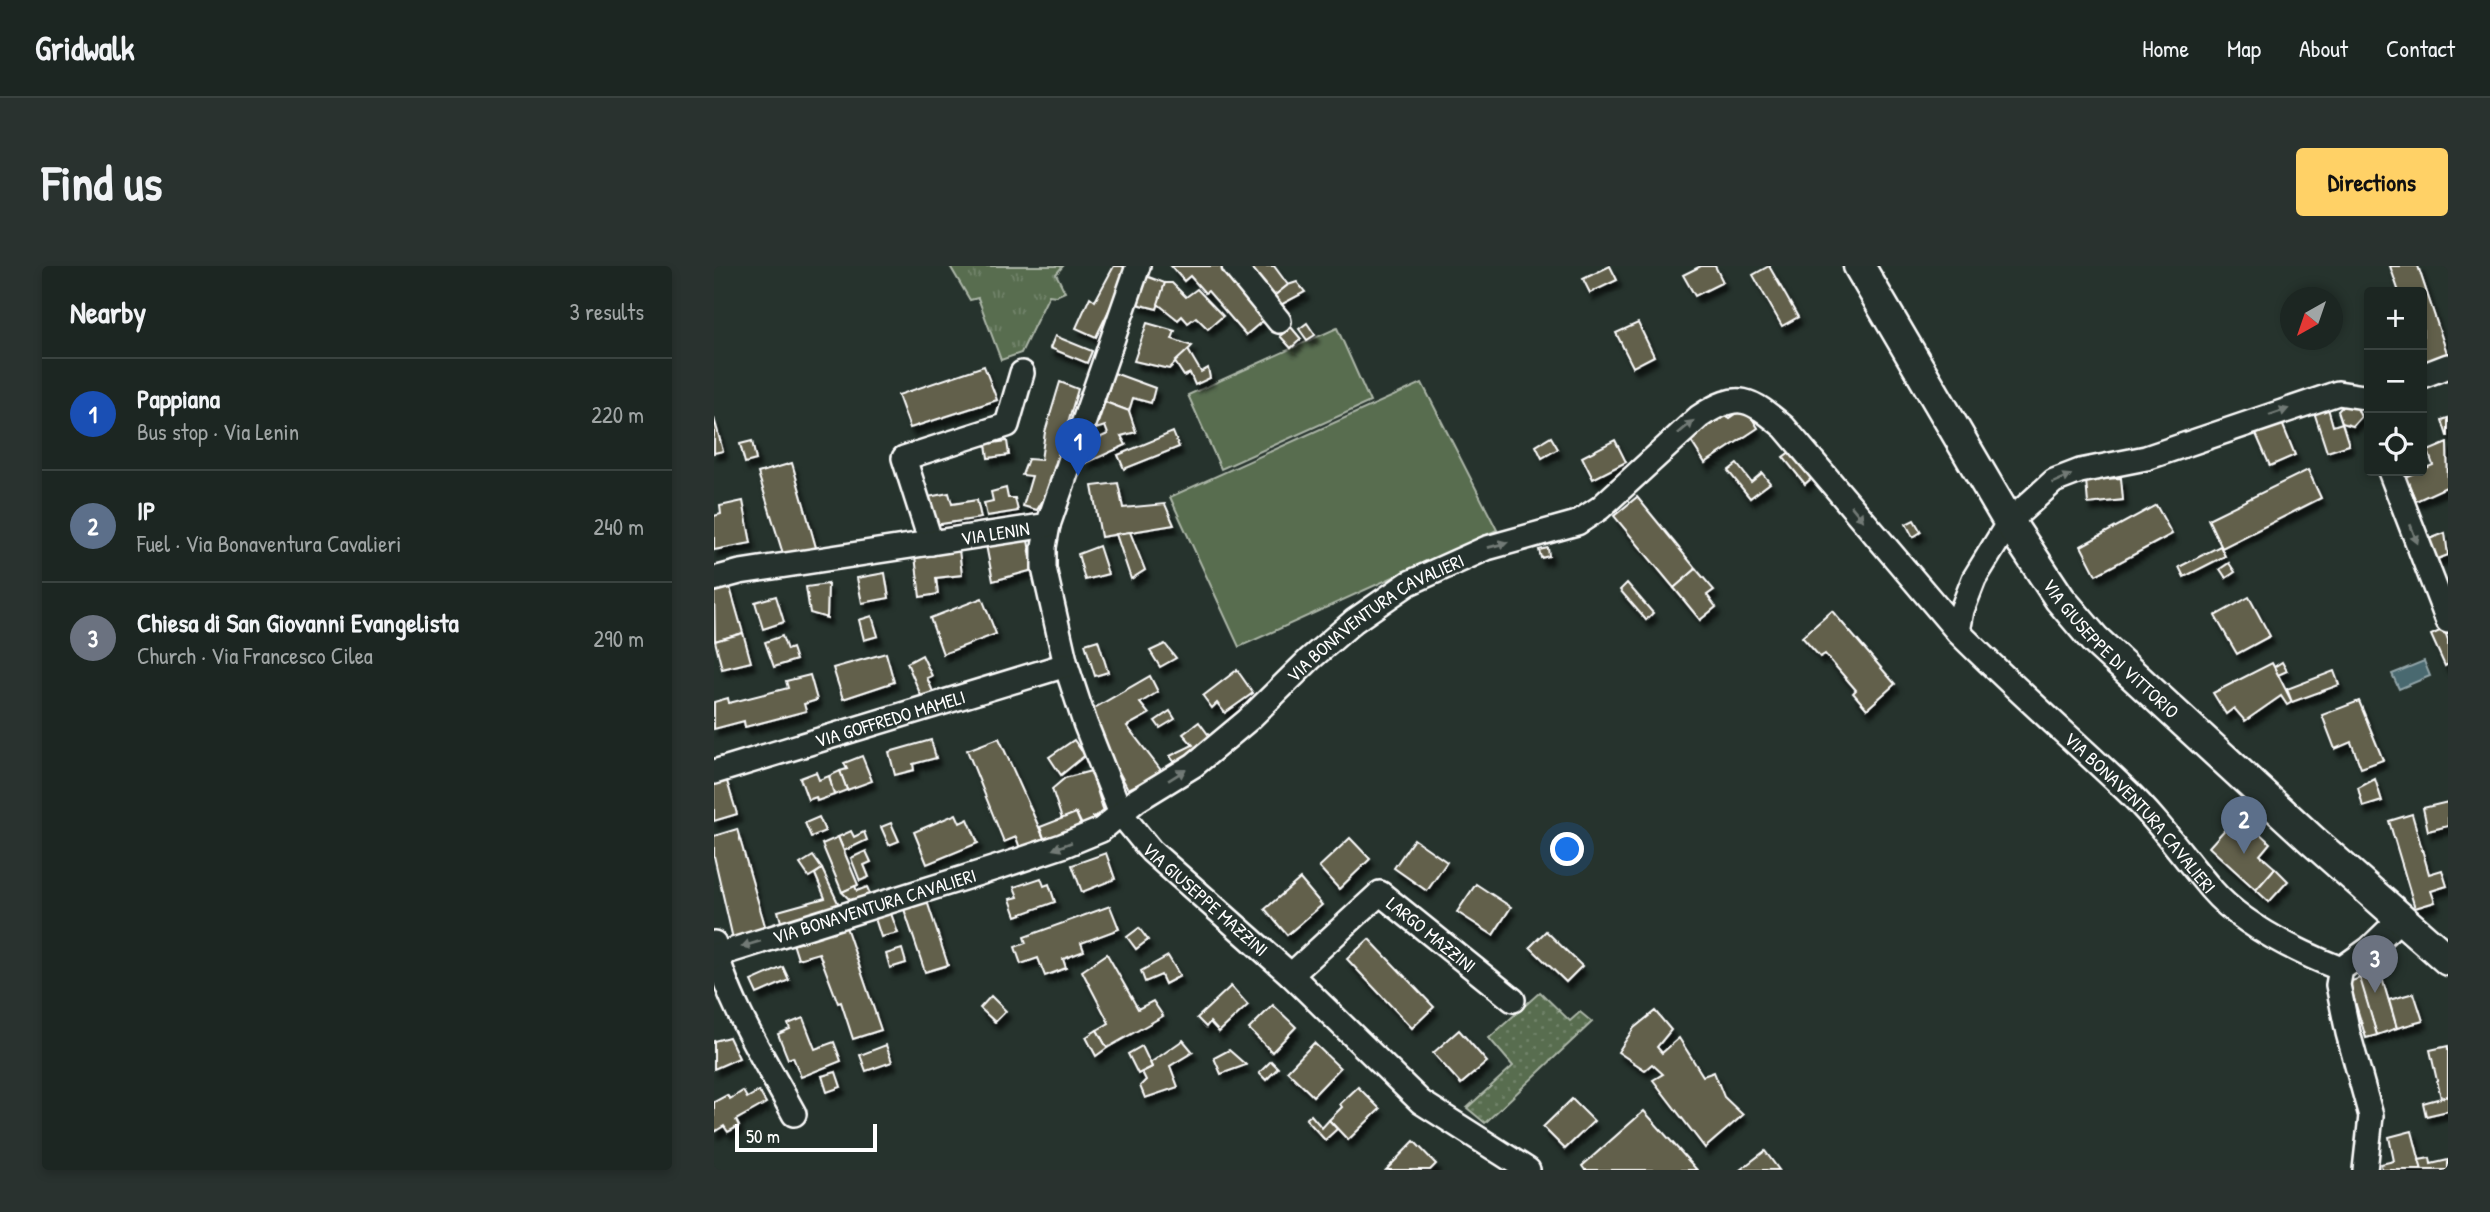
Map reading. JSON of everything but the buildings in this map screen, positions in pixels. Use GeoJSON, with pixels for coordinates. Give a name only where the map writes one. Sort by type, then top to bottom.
{"type":"FeatureCollection","features":[{"type":"Feature","properties":{"kind":"main road","name":"VIA GIUSEPPE DI VITTORIO"},"geometry":{"type":"LineString","coordinates":[[1859,266],[2010,522],[2060,599],[2094,639],[2312,840],[2448,960]]}},
{"type":"Feature","properties":{"kind":"street","name":"VIA LENIN"},"geometry":{"type":"LineString","coordinates":[[714,579],[740,572],[1048,525],[1138,266]]}},
{"type":"Feature","properties":{"kind":"street"},"geometry":{"type":"LineString","coordinates":[[1234,266],[1279,321]]}},
{"type":"Feature","properties":{"kind":"street"},"geometry":{"type":"LineString","coordinates":[[2427,374],[2448,366]]}},
{"type":"Feature","properties":{"kind":"street"},"geometry":{"type":"LineString","coordinates":[[931,543],[904,458],[1007,425],[1022,373]]}},
{"type":"Feature","properties":{"kind":"street"},"geometry":{"type":"LineString","coordinates":[[1958,632],[1962,610],[1974,579],[2010,522],[2054,481],[2080,471],[2146,458],[2338,393],[2364,400]]}},
{"type":"Feature","properties":{"kind":"street","name":"VIA BONAVENTURA CAVALIERI"},"geometry":{"type":"LineString","coordinates":[[715,951],[1062,846],[1101,830],[1137,800],[1194,765],[1248,720],[1310,659],[1354,621],[1409,583],[1487,548],[1577,523],[1600,508],[1699,417],[1729,400],[1745,401],[1760,407],[1784,427],[1958,632],[2007,681],[2125,789],[2159,824],[2213,890],[2240,916],[2314,958],[2342,969]]}},
{"type":"Feature","properties":{"kind":"street"},"geometry":{"type":"LineString","coordinates":[[2392,476],[2448,621]]}},
{"type":"Feature","properties":{"kind":"street","name":"VIA GIUSEPPE MAZZINI"},"geometry":{"type":"LineString","coordinates":[[1048,525],[1044,568],[1066,665],[1085,723],[1121,814],[1151,851],[1291,975],[1421,1102],[1528,1170]]}},
{"type":"Feature","properties":{"kind":"street","name":"VIA GOFFREDO MAMELI"},"geometry":{"type":"LineString","coordinates":[[714,772],[1066,665]]}},
{"type":"Feature","properties":{"kind":"street","name":"LARGO MAZZINI"},"geometry":{"type":"LineString","coordinates":[[1291,975],[1380,893],[1513,1000]]}},
{"type":"Feature","properties":{"kind":"street"},"geometry":{"type":"LineString","coordinates":[[2365,1170],[2371,1116],[2338,985],[2342,969],[2369,949],[2401,918]]}},
{"type":"Feature","properties":{"kind":"street"},"geometry":{"type":"LineString","coordinates":[[715,951],[743,1019],[794,1114]]}},
{"type":"Feature","properties":{"kind":"green space"},"geometry":{"type":"Polygon","coordinates":[[[950,266],[1063,266],[1056,274],[1065,292],[1056,296],[1049,295],[1021,353],[1001,360],[978,298],[970,300],[950,266]]]}},
{"type":"Feature","properties":{"kind":"green space"},"geometry":{"type":"Polygon","coordinates":[[[1337,328],[1370,402],[1221,469],[1188,395],[1337,328]]]}},
{"type":"Feature","properties":{"kind":"green space"},"geometry":{"type":"Polygon","coordinates":[[[1422,383],[1497,530],[1239,647],[1170,497],[1422,383]]]}},
{"type":"Feature","properties":{"kind":"green space"},"geometry":{"type":"Polygon","coordinates":[[[1540,992],[1570,1021],[1580,1012],[1592,1022],[1485,1123],[1467,1108],[1513,1066],[1489,1038],[1540,992]]]}},
{"type":"Feature","properties":{"kind":"water"},"geometry":{"type":"Polygon","coordinates":[[[2424,661],[2430,676],[2399,689],[2392,674],[2424,661]]]}},
{"type":"Feature","properties":{"kind":"place","name":"Pappiana"},"geometry":{"type":"Point","coordinates":[1078,476]}},
{"type":"Feature","properties":{"kind":"place","name":"IP"},"geometry":{"type":"Point","coordinates":[2244,854]}},
{"type":"Feature","properties":{"kind":"place","name":"Chiesa di San Giovanni Evangelista"},"geometry":{"type":"Point","coordinates":[2375,993]}}]}
